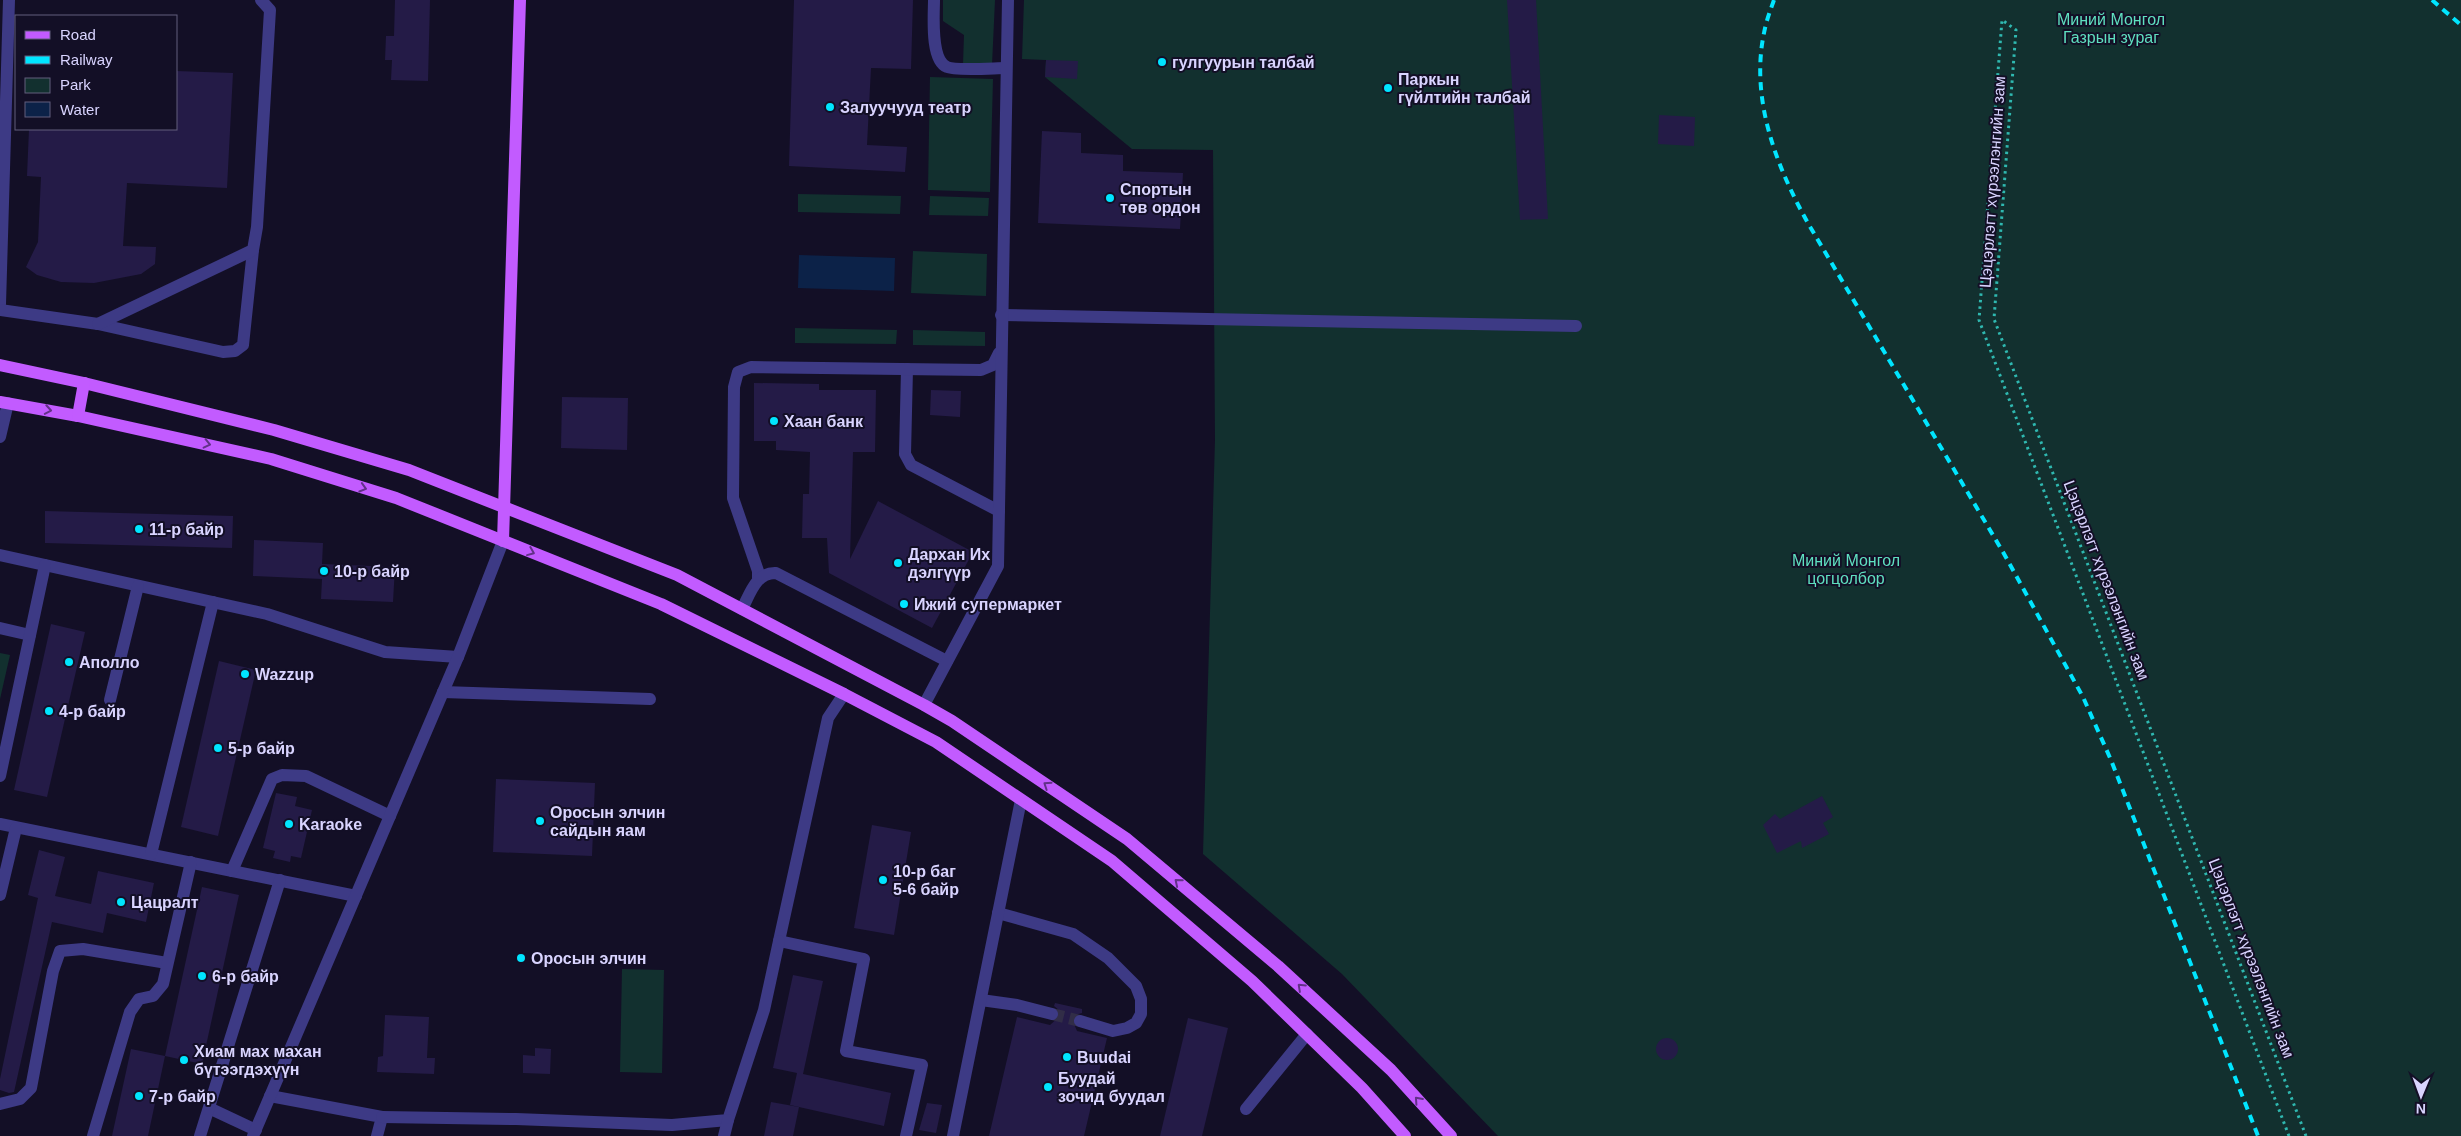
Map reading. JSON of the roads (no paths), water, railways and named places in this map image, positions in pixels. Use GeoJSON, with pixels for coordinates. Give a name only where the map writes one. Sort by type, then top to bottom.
{"type":"FeatureCollection","features":[{"type":"Feature","properties":{"kind":"main road"},"geometry":{"type":"LineString","coordinates":[[503,541],[502,507],[520,0]]}},
{"type":"Feature","properties":{"kind":"main road"},"geometry":{"type":"LineString","coordinates":[[0,365],[84,383],[274,430],[409,470],[677,575],[924,704],[1127,840],[1285,972],[1391,1070],[1451,1136]]}},
{"type":"Feature","properties":{"kind":"main road"},"geometry":{"type":"LineString","coordinates":[[78,416],[84,383]]}},
{"type":"Feature","properties":{"kind":"main road"},"geometry":{"type":"LineString","coordinates":[[4,402],[78,416],[271,459],[396,498],[661,604],[844,694],[936,742],[1112,861],[1252,981],[1362,1088],[1405,1136]]}},
{"type":"Feature","properties":{"kind":"street"},"geometry":{"type":"LineString","coordinates":[[0,304],[9,0]]}},
{"type":"Feature","properties":{"kind":"street"},"geometry":{"type":"LineString","coordinates":[[0,310],[98,324],[223,352],[235,351],[243,345],[252,250],[257,227],[270,10],[261,0]]}},
{"type":"Feature","properties":{"kind":"street"},"geometry":{"type":"LineString","coordinates":[[934,0],[934,33],[937,55],[942,63],[952,68],[1006,68]]}},
{"type":"Feature","properties":{"kind":"street"},"geometry":{"type":"LineString","coordinates":[[924,704],[998,566],[1000,348],[1008,0]]}},
{"type":"Feature","properties":{"kind":"street"},"geometry":{"type":"LineString","coordinates":[[98,324],[252,250]]}},
{"type":"Feature","properties":{"kind":"street"},"geometry":{"type":"LineString","coordinates":[[1001,315],[1576,326]]}},
{"type":"Feature","properties":{"kind":"street"},"geometry":{"type":"LineString","coordinates":[[758,580],[758,572],[734,498],[734,387],[738,372],[751,367],[988,369],[997,360],[1000,348]]}},
{"type":"Feature","properties":{"kind":"street"},"geometry":{"type":"LineString","coordinates":[[907,369],[905,454],[907,460],[911,465],[998,511]]}},
{"type":"Feature","properties":{"kind":"street"},"geometry":{"type":"LineString","coordinates":[[0,438],[4,402]]}},
{"type":"Feature","properties":{"kind":"street"},"geometry":{"type":"LineString","coordinates":[[211,1109],[254,1133],[458,657],[503,541]]}},
{"type":"Feature","properties":{"kind":"street"},"geometry":{"type":"LineString","coordinates":[[0,555],[267,614],[385,652],[458,657]]}},
{"type":"Feature","properties":{"kind":"street"},"geometry":{"type":"LineString","coordinates":[[0,776],[46,565]]}},
{"type":"Feature","properties":{"kind":"street"},"geometry":{"type":"LineString","coordinates":[[742,609],[758,580],[765,574],[781,575],[947,661]]}},
{"type":"Feature","properties":{"kind":"street"},"geometry":{"type":"LineString","coordinates":[[110,700],[138,586]]}},
{"type":"Feature","properties":{"kind":"street"},"geometry":{"type":"LineString","coordinates":[[151,854],[214,602]]}},
{"type":"Feature","properties":{"kind":"street"},"geometry":{"type":"LineString","coordinates":[[0,628],[30,635]]}},
{"type":"Feature","properties":{"kind":"street"},"geometry":{"type":"LineString","coordinates":[[443,692],[650,699]]}},
{"type":"Feature","properties":{"kind":"street"},"geometry":{"type":"LineString","coordinates":[[724,1136],[764,1010],[828,718],[844,694]]}},
{"type":"Feature","properties":{"kind":"street"},"geometry":{"type":"LineString","coordinates":[[232,871],[272,779],[282,775],[306,776],[390,816]]}},
{"type":"Feature","properties":{"kind":"street"},"geometry":{"type":"LineString","coordinates":[[953,1136],[1021,800]]}},
{"type":"Feature","properties":{"kind":"street"},"geometry":{"type":"LineString","coordinates":[[0,824],[356,896]]}},
{"type":"Feature","properties":{"kind":"street"},"geometry":{"type":"LineString","coordinates":[[0,895],[16,828]]}},
{"type":"Feature","properties":{"kind":"street"},"geometry":{"type":"LineString","coordinates":[[93,1136],[130,1012],[139,999],[154,996],[163,984],[191,862]]}},
{"type":"Feature","properties":{"kind":"street"},"geometry":{"type":"LineString","coordinates":[[200,1136],[211,1109],[280,880]]}},
{"type":"Feature","properties":{"kind":"street"},"geometry":{"type":"LineString","coordinates":[[998,913],[1072,934],[1108,958],[1136,986],[1142,1006],[1141,1014],[1132,1025],[1113,1031],[1080,1021]]}},
{"type":"Feature","properties":{"kind":"street"},"geometry":{"type":"LineString","coordinates":[[779,941],[864,959],[846,1051],[922,1065],[906,1136]]}},
{"type":"Feature","properties":{"kind":"street"},"geometry":{"type":"LineString","coordinates":[[0,1104],[20,1099],[31,1088],[53,972],[60,951],[83,949],[168,963]]}},
{"type":"Feature","properties":{"kind":"street"},"geometry":{"type":"LineString","coordinates":[[981,1000],[1017,1005],[1052,1014]]}},
{"type":"Feature","properties":{"kind":"street"},"geometry":{"type":"LineString","coordinates":[[1246,1109],[1307,1034]]}},
{"type":"Feature","properties":{"kind":"street"},"geometry":{"type":"LineString","coordinates":[[270,1096],[382,1117],[516,1119],[672,1125],[728,1120]]}},
{"type":"Feature","properties":{"kind":"street"},"geometry":{"type":"LineString","coordinates":[[377,1136],[382,1117]]}},
{"type":"Feature","properties":{"kind":"water"},"geometry":{"type":"Polygon","coordinates":[[[799,255],[895,258],[894,291],[798,288],[799,255]]]}},
{"type":"Feature","properties":{"kind":"tunnel"},"geometry":{"type":"LineString","coordinates":[[1052,1014],[1080,1021]]}},
{"type":"Feature","properties":{"kind":"railway"},"geometry":{"type":"LineString","coordinates":[[1774,0],[1764,33],[1761,83],[1769,133],[1786,180],[1809,225],[2003,552],[2083,697],[2111,760],[2258,1136]]}},
{"type":"Feature","properties":{"kind":"railway"},"geometry":{"type":"LineString","coordinates":[[2432,0],[2461,25]]}},
{"type":"Feature","properties":{"kind":"place","name":"гулгуурын талбай"},"geometry":{"type":"Point","coordinates":[1162,62]}},
{"type":"Feature","properties":{"kind":"place","name":"Паркын гүйлтийн талбай"},"geometry":{"type":"Point","coordinates":[1388,88]}},
{"type":"Feature","properties":{"kind":"place","name":"Залуучууд театр"},"geometry":{"type":"Point","coordinates":[830,107]}},
{"type":"Feature","properties":{"kind":"place","name":"Спортын төв ордон"},"geometry":{"type":"Point","coordinates":[1110,198]}},
{"type":"Feature","properties":{"kind":"place","name":"Хаан банк"},"geometry":{"type":"Point","coordinates":[774,421]}},
{"type":"Feature","properties":{"kind":"place","name":"11-р байр"},"geometry":{"type":"Point","coordinates":[139,529]}},
{"type":"Feature","properties":{"kind":"place","name":"Дархан Их дэлгүүр"},"geometry":{"type":"Point","coordinates":[898,563]}},
{"type":"Feature","properties":{"kind":"place","name":"10-р байр"},"geometry":{"type":"Point","coordinates":[324,571]}},
{"type":"Feature","properties":{"kind":"place","name":"Ижий супермаркет"},"geometry":{"type":"Point","coordinates":[904,604]}},
{"type":"Feature","properties":{"kind":"place","name":"Аполло"},"geometry":{"type":"Point","coordinates":[69,662]}},
{"type":"Feature","properties":{"kind":"place","name":"Wazzup"},"geometry":{"type":"Point","coordinates":[245,674]}},
{"type":"Feature","properties":{"kind":"place","name":"4-р байр"},"geometry":{"type":"Point","coordinates":[49,711]}},
{"type":"Feature","properties":{"kind":"place","name":"5-р байр"},"geometry":{"type":"Point","coordinates":[218,748]}},
{"type":"Feature","properties":{"kind":"place","name":"Оросын элчин сайдын яам"},"geometry":{"type":"Point","coordinates":[540,821]}},
{"type":"Feature","properties":{"kind":"place","name":"Karaoke"},"geometry":{"type":"Point","coordinates":[289,824]}},
{"type":"Feature","properties":{"kind":"place","name":"10-р баг 5-6 байр"},"geometry":{"type":"Point","coordinates":[883,880]}},
{"type":"Feature","properties":{"kind":"place","name":"Цацралт"},"geometry":{"type":"Point","coordinates":[121,902]}},
{"type":"Feature","properties":{"kind":"place","name":"Оросын элчин"},"geometry":{"type":"Point","coordinates":[521,958]}},
{"type":"Feature","properties":{"kind":"place","name":"6-р байр"},"geometry":{"type":"Point","coordinates":[202,976]}},
{"type":"Feature","properties":{"kind":"place","name":"Buudai"},"geometry":{"type":"Point","coordinates":[1067,1057]}},
{"type":"Feature","properties":{"kind":"place","name":"Хиам мах махан бүтээгдэхүүн"},"geometry":{"type":"Point","coordinates":[184,1060]}},
{"type":"Feature","properties":{"kind":"place","name":"Буудай зочид буудал"},"geometry":{"type":"Point","coordinates":[1048,1087]}},
{"type":"Feature","properties":{"kind":"place","name":"7-р байр"},"geometry":{"type":"Point","coordinates":[139,1096]}},
{"type":"Feature","properties":{"kind":"park label","name":"Миний Монгол Газрын зураг"},"geometry":{"type":"Point","coordinates":[2111,28]}},
{"type":"Feature","properties":{"kind":"park label","name":"Миний Монгол цогцолбор"},"geometry":{"type":"Point","coordinates":[1846,569]}}]}
